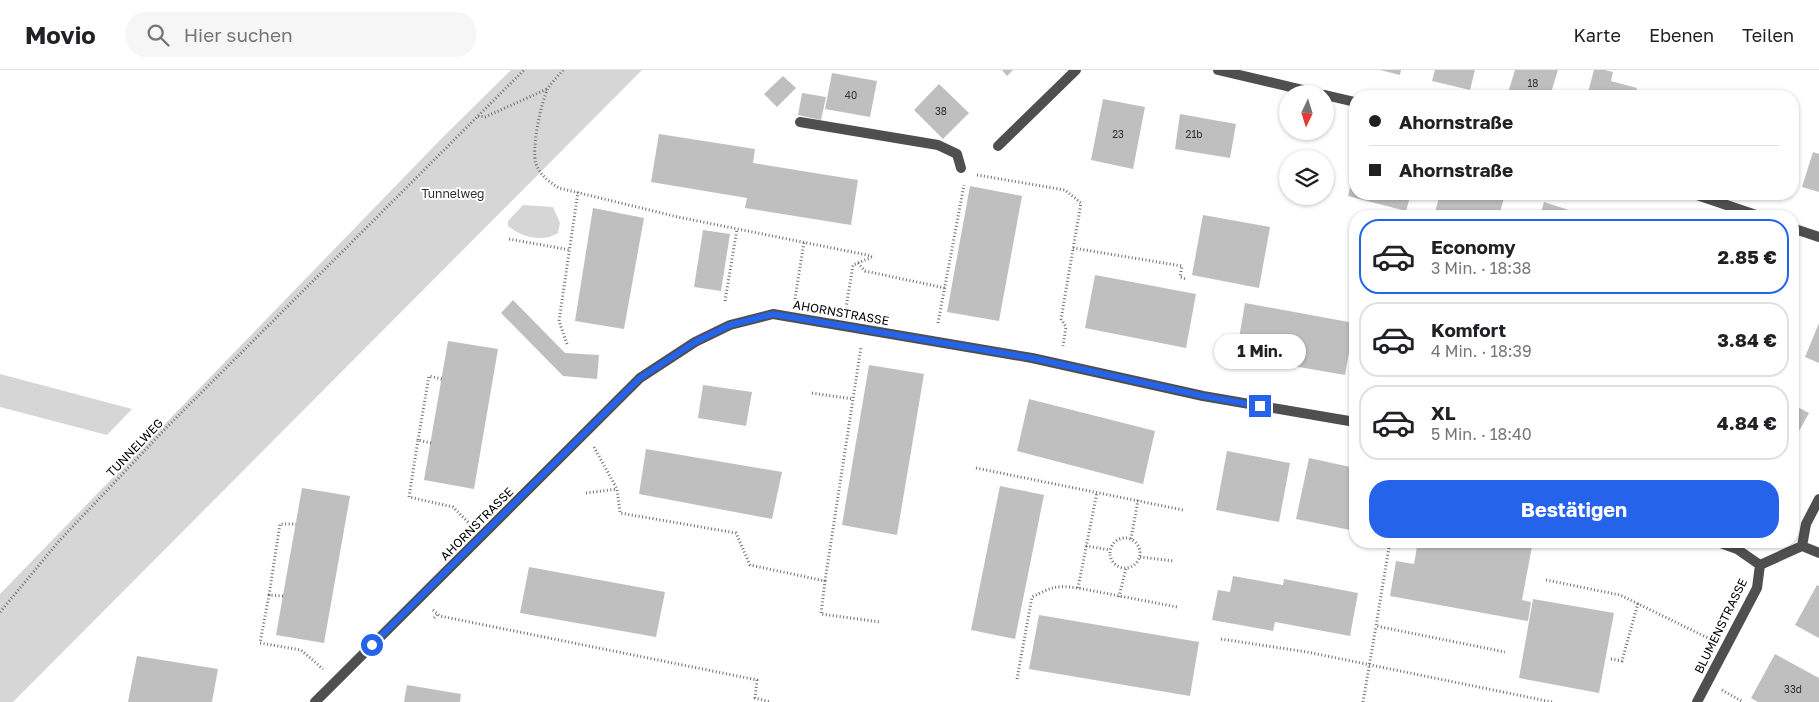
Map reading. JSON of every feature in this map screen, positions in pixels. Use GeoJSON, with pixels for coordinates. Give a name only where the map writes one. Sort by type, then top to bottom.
{"type":"FeatureCollection","features":[{"type":"Feature","properties":{"kind":"street"},"geometry":{"type":"LineString","coordinates":[[998,146],[1076,70]]}},
{"type":"Feature","properties":{"kind":"street"},"geometry":{"type":"LineString","coordinates":[[1218,70],[1282,85]]}},
{"type":"Feature","properties":{"kind":"street"},"geometry":{"type":"LineString","coordinates":[[1334,97],[1349,101]]}},
{"type":"Feature","properties":{"kind":"street"},"geometry":{"type":"LineString","coordinates":[[800,122],[938,145],[957,154],[964,171]]}},
{"type":"Feature","properties":{"kind":"street"},"geometry":{"type":"LineString","coordinates":[[1712,200],[1741,210]]}},
{"type":"Feature","properties":{"kind":"street"},"geometry":{"type":"LineString","coordinates":[[1799,230],[1819,237]]}},
{"type":"Feature","properties":{"kind":"street","name":"AHORNSTRASSE"},"geometry":{"type":"LineString","coordinates":[[315,702],[649,370],[695,342],[730,325],[773,314],[864,331],[1032,358],[1203,396],[1349,421]]}},
{"type":"Feature","properties":{"kind":"street"},"geometry":{"type":"LineString","coordinates":[[1802,546],[1806,524],[1819,499]]}},
{"type":"Feature","properties":{"kind":"street"},"geometry":{"type":"LineString","coordinates":[[1799,547],[1802,546],[1819,553]]}},
{"type":"Feature","properties":{"kind":"street"},"geometry":{"type":"LineString","coordinates":[[1734,548],[1760,565],[1798,548]]}},
{"type":"Feature","properties":{"kind":"street","name":"BLUMENSTRASSE"},"geometry":{"type":"LineString","coordinates":[[1697,702],[1757,588],[1760,565]]}},
{"type":"Feature","properties":{"kind":"path","name":"TUNNELWEG"},"geometry":{"type":"LineString","coordinates":[[0,612],[60,540],[160,434],[524,70]]}},
{"type":"Feature","properties":{"kind":"path"},"geometry":{"type":"LineString","coordinates":[[563,70],[548,89],[535,139],[534,153],[536,164],[543,176],[559,188],[678,217],[872,256],[853,265],[843,326]]}},
{"type":"Feature","properties":{"kind":"path"},"geometry":{"type":"LineString","coordinates":[[478,116],[485,117],[548,89]]}},
{"type":"Feature","properties":{"kind":"path"},"geometry":{"type":"LineString","coordinates":[[935,341],[964,171],[1065,190],[1081,203],[1061,319],[1066,327],[1062,348]]}},
{"type":"Feature","properties":{"kind":"path"},"geometry":{"type":"LineString","coordinates":[[567,344],[559,321],[578,192]]}},
{"type":"Feature","properties":{"kind":"path"},"geometry":{"type":"LineString","coordinates":[[725,301],[737,229]]}},
{"type":"Feature","properties":{"kind":"path"},"geometry":{"type":"LineString","coordinates":[[509,239],[570,250]]}},
{"type":"Feature","properties":{"kind":"path"},"geometry":{"type":"LineString","coordinates":[[793,307],[804,242]]}},
{"type":"Feature","properties":{"kind":"path"},"geometry":{"type":"LineString","coordinates":[[1073,248],[1182,266],[1180,277],[1186,279]]}},
{"type":"Feature","properties":{"kind":"path"},"geometry":{"type":"LineString","coordinates":[[858,263],[865,272],[945,288]]}},
{"type":"Feature","properties":{"kind":"path"},"geometry":{"type":"LineString","coordinates":[[864,331],[821,614],[880,622]]}},
{"type":"Feature","properties":{"kind":"path"},"geometry":{"type":"LineString","coordinates":[[442,379],[429,376],[410,497],[453,507],[482,536]]}},
{"type":"Feature","properties":{"kind":"path"},"geometry":{"type":"LineString","coordinates":[[812,393],[853,399]]}},
{"type":"Feature","properties":{"kind":"path"},"geometry":{"type":"LineString","coordinates":[[584,434],[599,455],[617,488],[620,513],[736,533],[750,565],[825,581]]}},
{"type":"Feature","properties":{"kind":"path"},"geometry":{"type":"LineString","coordinates":[[418,440],[431,443]]}},
{"type":"Feature","properties":{"kind":"path"},"geometry":{"type":"LineString","coordinates":[[976,468],[1183,510]]}},
{"type":"Feature","properties":{"kind":"path"},"geometry":{"type":"LineString","coordinates":[[586,493],[617,488]]}},
{"type":"Feature","properties":{"kind":"path"},"geometry":{"type":"LineString","coordinates":[[1078,588],[1097,492]]}},
{"type":"Feature","properties":{"kind":"path"},"geometry":{"type":"LineString","coordinates":[[1131,539],[1138,500]]}},
{"type":"Feature","properties":{"kind":"path"},"geometry":{"type":"LineString","coordinates":[[296,524],[280,524],[260,643],[301,650],[336,681]]}},
{"type":"Feature","properties":{"kind":"path"},"geometry":{"type":"LineString","coordinates":[[1126,538],[1131,539],[1138,545],[1140,557],[1134,565],[1126,568],[1117,566],[1110,554],[1110,550],[1116,541],[1126,538]]}},
{"type":"Feature","properties":{"kind":"path"},"geometry":{"type":"LineString","coordinates":[[1086,546],[1110,550]]}},
{"type":"Feature","properties":{"kind":"path"},"geometry":{"type":"LineString","coordinates":[[1363,702],[1389,548]]}},
{"type":"Feature","properties":{"kind":"path"},"geometry":{"type":"LineString","coordinates":[[1140,557],[1174,561]]}},
{"type":"Feature","properties":{"kind":"path"},"geometry":{"type":"LineString","coordinates":[[1119,597],[1126,568]]}},
{"type":"Feature","properties":{"kind":"path"},"geometry":{"type":"LineString","coordinates":[[1546,580],[1620,595],[1708,638]]}},
{"type":"Feature","properties":{"kind":"path"},"geometry":{"type":"LineString","coordinates":[[1017,679],[1032,597],[1052,587],[1078,588],[1177,607]]}},
{"type":"Feature","properties":{"kind":"path"},"geometry":{"type":"LineString","coordinates":[[269,595],[283,596]]}},
{"type":"Feature","properties":{"kind":"path"},"geometry":{"type":"LineString","coordinates":[[420,598],[440,616],[758,680],[755,698],[770,702]]}},
{"type":"Feature","properties":{"kind":"path"},"geometry":{"type":"LineString","coordinates":[[1611,659],[1622,661],[1638,603]]}},
{"type":"Feature","properties":{"kind":"path"},"geometry":{"type":"LineString","coordinates":[[434,618],[438,614]]}},
{"type":"Feature","properties":{"kind":"path"},"geometry":{"type":"LineString","coordinates":[[1376,626],[1505,652]]}},
{"type":"Feature","properties":{"kind":"path"},"geometry":{"type":"LineString","coordinates":[[1221,639],[1307,652],[1552,702]]}},
{"type":"Feature","properties":{"kind":"green space","name":"Tunnelweg"},"geometry":{"type":"Polygon","coordinates":[[[511,70],[642,70],[13,702],[0,702],[0,594],[442,138],[511,70]]]}},
{"type":"Feature","properties":{"kind":"green space"},"geometry":{"type":"Polygon","coordinates":[[[523,205],[553,207],[560,223],[558,233],[545,238],[539,238],[526,236],[508,226],[508,221],[523,205]]]}},
{"type":"Feature","properties":{"kind":"green space"},"geometry":{"type":"Polygon","coordinates":[[[0,374],[132,409],[107,435],[0,407],[0,374]]]}},
{"type":"Feature","properties":{"kind":"building"},"geometry":{"type":"Polygon","coordinates":[[[1002,70],[1013,70],[1007,76],[1002,70]]]}},
{"type":"Feature","properties":{"kind":"building"},"geometry":{"type":"Polygon","coordinates":[[[1380,70],[1401,70],[1400,75],[1380,70]]]}},
{"type":"Feature","properties":{"kind":"building"},"geometry":{"type":"Polygon","coordinates":[[[1435,70],[1475,70],[1470,90],[1432,81],[1435,70]]]}},
{"type":"Feature","properties":{"kind":"building"},"geometry":{"type":"Polygon","coordinates":[[[1515,70],[1558,70],[1552,90],[1509,90],[1515,70]]]}},
{"type":"Feature","properties":{"kind":"building"},"geometry":{"type":"Polygon","coordinates":[[[1594,70],[1613,72],[1611,81],[1637,88],[1636,90],[1589,90],[1594,70]]]}},
{"type":"Feature","properties":{"kind":"building"},"geometry":{"type":"Polygon","coordinates":[[[832,73],[877,81],[870,117],[825,109],[832,73]]]}},
{"type":"Feature","properties":{"kind":"building"},"geometry":{"type":"Polygon","coordinates":[[[783,76],[796,88],[777,107],[764,94],[783,76]]]}},
{"type":"Feature","properties":{"kind":"building"},"geometry":{"type":"Polygon","coordinates":[[[939,84],[969,113],[943,139],[914,110],[939,84]]]}},
{"type":"Feature","properties":{"kind":"building"},"geometry":{"type":"Polygon","coordinates":[[[802,93],[826,97],[821,120],[798,115],[802,93]]]}},
{"type":"Feature","properties":{"kind":"building"},"geometry":{"type":"Polygon","coordinates":[[[1103,99],[1145,107],[1133,169],[1091,160],[1103,99]]]}},
{"type":"Feature","properties":{"kind":"building"},"geometry":{"type":"Polygon","coordinates":[[[1180,114],[1236,124],[1230,158],[1175,149],[1180,114]]]}},
{"type":"Feature","properties":{"kind":"building"},"geometry":{"type":"Polygon","coordinates":[[[659,134],[755,149],[753,163],[858,180],[851,225],[745,208],[747,198],[651,182],[659,134]]]}},
{"type":"Feature","properties":{"kind":"building"},"geometry":{"type":"Polygon","coordinates":[[[1813,152],[1819,154],[1819,192],[1802,187],[1813,152]]]}},
{"type":"Feature","properties":{"kind":"building"},"geometry":{"type":"Polygon","coordinates":[[[970,186],[1022,196],[999,321],[947,312],[970,186]]]}},
{"type":"Feature","properties":{"kind":"building"},"geometry":{"type":"Polygon","coordinates":[[[1363,200],[1409,200],[1406,210],[1363,200]]]}},
{"type":"Feature","properties":{"kind":"building"},"geometry":{"type":"Polygon","coordinates":[[[1438,200],[1503,200],[1501,210],[1436,210],[1438,200]]]}},
{"type":"Feature","properties":{"kind":"building"},"geometry":{"type":"Polygon","coordinates":[[[1544,202],[1569,210],[1542,210],[1544,202]]]}},
{"type":"Feature","properties":{"kind":"building"},"geometry":{"type":"Polygon","coordinates":[[[593,208],[644,218],[624,329],[575,321],[593,208]]]}},
{"type":"Feature","properties":{"kind":"building"},"geometry":{"type":"Polygon","coordinates":[[[1203,215],[1270,227],[1259,288],[1192,275],[1203,215]]]}},
{"type":"Feature","properties":{"kind":"building"},"geometry":{"type":"Polygon","coordinates":[[[703,230],[730,234],[721,291],[694,287],[703,230]]]}},
{"type":"Feature","properties":{"kind":"building"},"geometry":{"type":"Polygon","coordinates":[[[1095,275],[1196,294],[1186,348],[1085,328],[1095,275]]]}},
{"type":"Feature","properties":{"kind":"building"},"geometry":{"type":"Polygon","coordinates":[[[513,300],[565,353],[599,355],[597,379],[563,376],[501,313],[513,300]]]}},
{"type":"Feature","properties":{"kind":"building"},"geometry":{"type":"Polygon","coordinates":[[[1245,303],[1349,322],[1349,352],[1345,375],[1236,356],[1245,303]]]}},
{"type":"Feature","properties":{"kind":"building"},"geometry":{"type":"Polygon","coordinates":[[[1819,323],[1819,363],[1805,357],[1819,323]]]}},
{"type":"Feature","properties":{"kind":"building"},"geometry":{"type":"Polygon","coordinates":[[[448,341],[498,349],[474,489],[424,480],[448,341]]]}},
{"type":"Feature","properties":{"kind":"building"},"geometry":{"type":"Polygon","coordinates":[[[869,365],[924,374],[897,535],[842,525],[869,365]]]}},
{"type":"Feature","properties":{"kind":"building"},"geometry":{"type":"Polygon","coordinates":[[[703,385],[752,392],[746,426],[698,418],[703,385]]]}},
{"type":"Feature","properties":{"kind":"building"},"geometry":{"type":"Polygon","coordinates":[[[1029,399],[1155,431],[1143,484],[1017,451],[1029,399]]]}},
{"type":"Feature","properties":{"kind":"building"},"geometry":{"type":"Polygon","coordinates":[[[1799,408],[1809,413],[1799,431],[1799,408]]]}},
{"type":"Feature","properties":{"kind":"building"},"geometry":{"type":"Polygon","coordinates":[[[646,449],[782,472],[772,519],[639,494],[646,449]]]}},
{"type":"Feature","properties":{"kind":"building"},"geometry":{"type":"Polygon","coordinates":[[[1227,451],[1290,463],[1279,522],[1216,510],[1227,451]]]}},
{"type":"Feature","properties":{"kind":"building"},"geometry":{"type":"Polygon","coordinates":[[[1309,458],[1349,467],[1349,530],[1296,519],[1309,458]]]}},
{"type":"Feature","properties":{"kind":"building"},"geometry":{"type":"Polygon","coordinates":[[[1000,486],[1044,495],[1015,639],[971,630],[1000,486]]]}},
{"type":"Feature","properties":{"kind":"building"},"geometry":{"type":"Polygon","coordinates":[[[302,488],[350,496],[324,643],[276,635],[302,488]]]}},
{"type":"Feature","properties":{"kind":"building"},"geometry":{"type":"Polygon","coordinates":[[[1417,548],[1532,548],[1522,600],[1531,602],[1528,621],[1390,596],[1396,561],[1414,564],[1417,548]]]}},
{"type":"Feature","properties":{"kind":"building"},"geometry":{"type":"Polygon","coordinates":[[[529,567],[665,592],[656,637],[520,613],[529,567]]]}},
{"type":"Feature","properties":{"kind":"building"},"geometry":{"type":"Polygon","coordinates":[[[1233,576],[1283,585],[1284,579],[1358,593],[1350,636],[1275,622],[1273,631],[1212,620],[1218,590],[1230,592],[1233,576]]]}},
{"type":"Feature","properties":{"kind":"building"},"geometry":{"type":"Polygon","coordinates":[[[1817,585],[1819,586],[1819,638],[1795,625],[1817,585]]]}},
{"type":"Feature","properties":{"kind":"building"},"geometry":{"type":"Polygon","coordinates":[[[1533,599],[1614,613],[1599,693],[1519,678],[1533,599]]]}},
{"type":"Feature","properties":{"kind":"building"},"geometry":{"type":"Polygon","coordinates":[[[1039,615],[1199,642],[1190,696],[1029,669],[1039,615]]]}},
{"type":"Feature","properties":{"kind":"building"},"geometry":{"type":"Polygon","coordinates":[[[1775,654],[1819,678],[1819,702],[1758,702],[1751,698],[1775,654]]]}},
{"type":"Feature","properties":{"kind":"building"},"geometry":{"type":"Polygon","coordinates":[[[137,656],[218,669],[212,702],[128,702],[137,656]]]}},
{"type":"Feature","properties":{"kind":"building"},"geometry":{"type":"Polygon","coordinates":[[[407,685],[461,694],[460,702],[404,702],[407,685]]]}},
{"type":"Feature","properties":{"kind":"route"},"geometry":{"type":"LineString","coordinates":[[372,645],[640,378],[649,370],[695,342],[730,325],[773,314],[864,331],[1032,358],[1203,396],[1260,406]]}}]}
